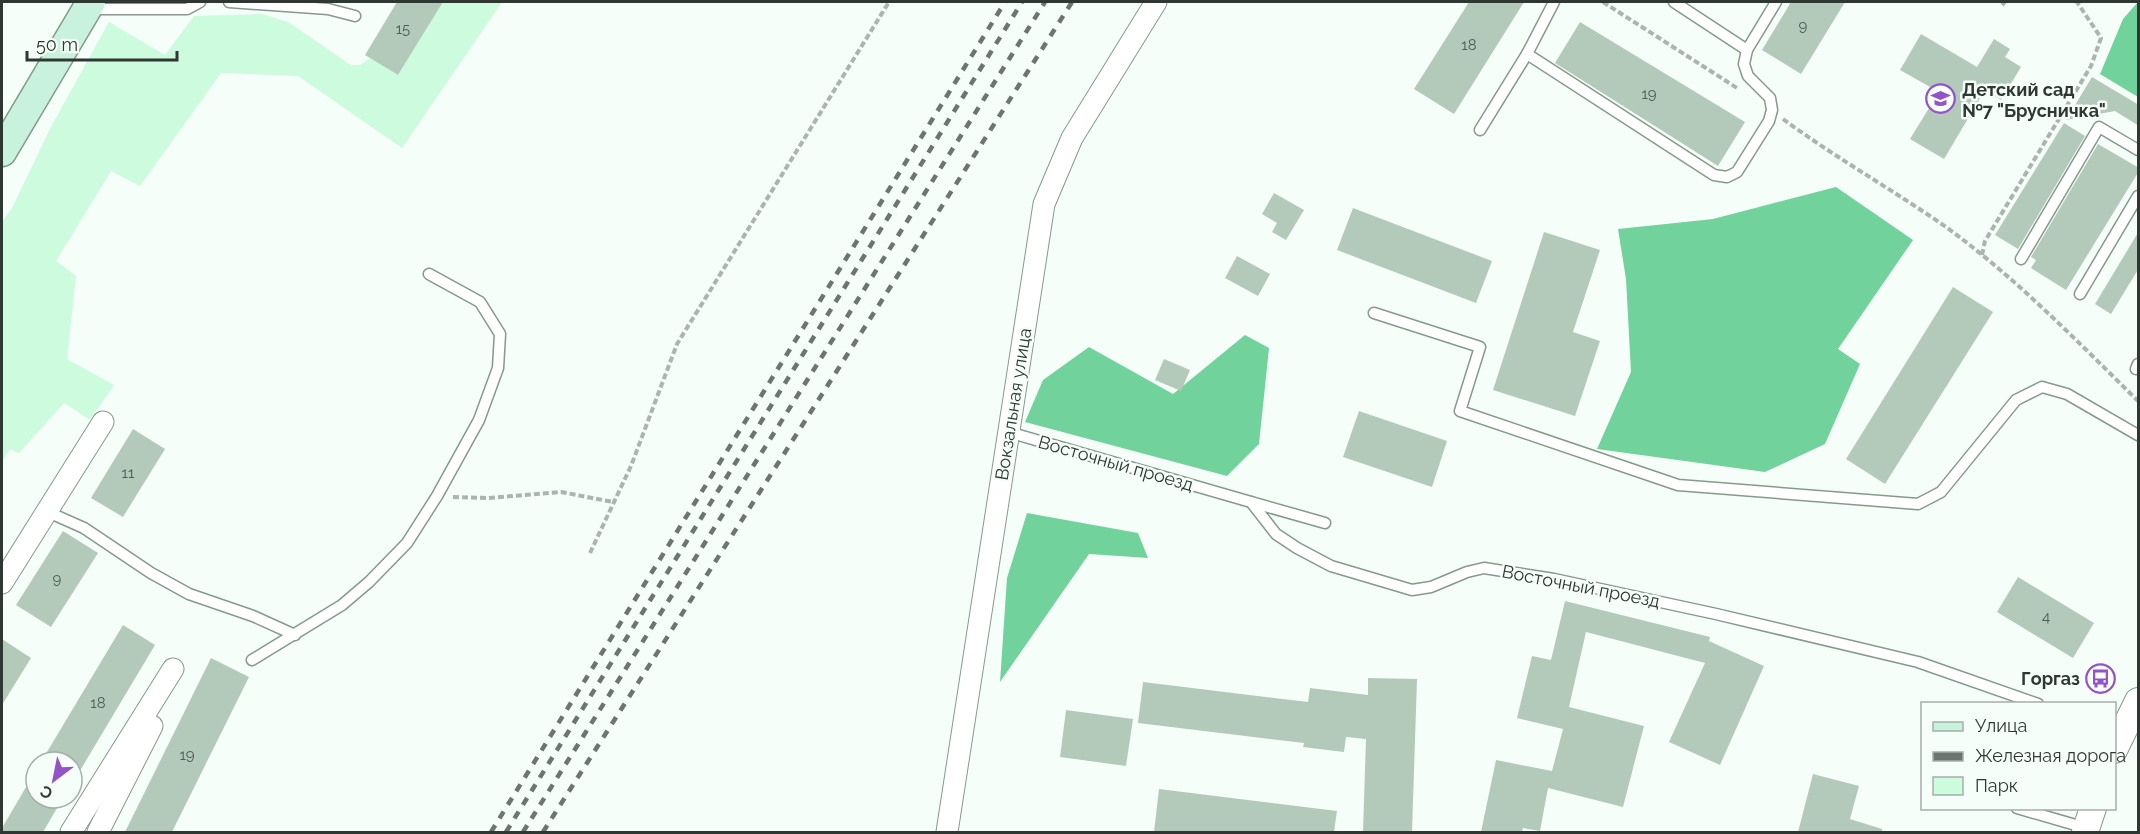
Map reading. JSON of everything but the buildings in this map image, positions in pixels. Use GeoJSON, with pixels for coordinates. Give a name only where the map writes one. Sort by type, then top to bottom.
{"type":"FeatureCollection","features":[{"type":"Feature","properties":{"kind":"main road"},"geometry":{"type":"LineString","coordinates":[[2,152],[89,5]]}},
{"type":"Feature","properties":{"kind":"street","name":"Вокзальная улица"},"geometry":{"type":"LineString","coordinates":[[947,832],[1044,204],[1072,138],[1156,2]]}},
{"type":"Feature","properties":{"kind":"street"},"geometry":{"type":"LineString","coordinates":[[2,584],[103,423]]}},
{"type":"Feature","properties":{"kind":"street"},"geometry":{"type":"LineString","coordinates":[[71,832],[173,669],[178,675],[98,832]]}},
{"type":"Feature","properties":{"kind":"street"},"geometry":{"type":"LineString","coordinates":[[2117,739],[2139,701]]}},
{"type":"Feature","properties":{"kind":"lane"},"geometry":{"type":"LineString","coordinates":[[89,5],[187,9],[200,2]]}},
{"type":"Feature","properties":{"kind":"lane"},"geometry":{"type":"LineString","coordinates":[[229,2],[328,9],[355,16]]}},
{"type":"Feature","properties":{"kind":"lane"},"geometry":{"type":"LineString","coordinates":[[1480,130],[1527,54],[1554,2]]}},
{"type":"Feature","properties":{"kind":"lane"},"geometry":{"type":"LineString","coordinates":[[1674,2],[1747,50]]}},
{"type":"Feature","properties":{"kind":"lane"},"geometry":{"type":"LineString","coordinates":[[1527,54],[1714,175],[1727,177],[1737,172],[1769,121],[1772,110],[1770,98],[1748,76],[1744,64],[1747,50],[1776,2]]}},
{"type":"Feature","properties":{"kind":"lane"},"geometry":{"type":"LineString","coordinates":[[2021,259],[2099,127],[2139,150]]}},
{"type":"Feature","properties":{"kind":"lane"},"geometry":{"type":"LineString","coordinates":[[2080,294],[2139,196]]}},
{"type":"Feature","properties":{"kind":"lane"},"geometry":{"type":"LineString","coordinates":[[252,660],[342,605],[369,582],[407,543],[437,496],[479,420],[498,368],[500,334],[480,302],[429,274]]}},
{"type":"Feature","properties":{"kind":"lane"},"geometry":{"type":"LineString","coordinates":[[1374,313],[1480,347],[1460,411],[1678,485],[1888,504],[1918,504],[1941,492],[2016,400],[2042,387],[2067,394],[2139,435]]}},
{"type":"Feature","properties":{"kind":"lane","name":"Восточный проезд"},"geometry":{"type":"LineString","coordinates":[[1008,432],[1251,502],[1276,534],[1297,548],[1331,566],[1412,590],[1431,587],[1467,572],[1484,568],[1554,579],[1716,614],[1918,662],[2032,702]]}},
{"type":"Feature","properties":{"kind":"lane"},"geometry":{"type":"LineString","coordinates":[[1251,502],[1324,523]]}},
{"type":"Feature","properties":{"kind":"lane"},"geometry":{"type":"LineString","coordinates":[[48,512],[84,528],[151,573],[189,594],[253,616],[295,635]]}},
{"type":"Feature","properties":{"kind":"lane"},"geometry":{"type":"LineString","coordinates":[[2026,810],[2088,823]]}},
{"type":"Feature","properties":{"kind":"path"},"geometry":{"type":"LineString","coordinates":[[590,553],[631,466],[677,344],[889,2]]}},
{"type":"Feature","properties":{"kind":"path"},"geometry":{"type":"LineString","coordinates":[[1603,2],[1742,91]]}},
{"type":"Feature","properties":{"kind":"path"},"geometry":{"type":"LineString","coordinates":[[1982,255],[1986,241],[2091,66],[2101,38],[2077,2]]}},
{"type":"Feature","properties":{"kind":"path"},"geometry":{"type":"LineString","coordinates":[[1772,110],[1802,133],[1946,228],[1982,255],[2055,318],[2139,401]]}},
{"type":"Feature","properties":{"kind":"path"},"geometry":{"type":"LineString","coordinates":[[437,496],[488,498],[561,492],[613,502]]}},
{"type":"Feature","properties":{"kind":"green space"},"geometry":{"type":"Polygon","coordinates":[[[443,2],[502,2],[402,148],[298,76],[221,73],[140,186],[111,171],[56,261],[76,276],[67,359],[114,385],[90,420],[64,403],[19,453],[10,449],[2,462],[2,222],[12,208],[52,125],[109,22],[165,55],[194,16],[262,14],[288,22],[351,65],[360,65],[371,58],[398,75],[443,2]]]}},
{"type":"Feature","properties":{"kind":"green space"},"geometry":{"type":"Polygon","coordinates":[[[2138,2],[2138,97],[2100,74],[2123,19],[2138,2]]]}},
{"type":"Feature","properties":{"kind":"green space"},"geometry":{"type":"Polygon","coordinates":[[[1836,187],[1913,240],[1838,349],[1860,364],[1825,444],[1765,472],[1597,449],[1631,372],[1626,279],[1618,229],[1713,219],[1836,187]]]}},
{"type":"Feature","properties":{"kind":"green space"},"geometry":{"type":"Polygon","coordinates":[[[1245,335],[1269,348],[1259,444],[1227,476],[1025,422],[1043,380],[1089,347],[1173,394],[1245,335]]]}},
{"type":"Feature","properties":{"kind":"green space"},"geometry":{"type":"Polygon","coordinates":[[[1027,513],[1138,533],[1148,558],[1089,554],[1000,682],[1007,578],[1027,513]]]}},
{"type":"Feature","properties":{"kind":"railway"},"geometry":{"type":"LineString","coordinates":[[491,832],[1005,2]]}},
{"type":"Feature","properties":{"kind":"railway"},"geometry":{"type":"LineString","coordinates":[[506,832],[1022,2]]}},
{"type":"Feature","properties":{"kind":"railway"},"geometry":{"type":"LineString","coordinates":[[523,832],[1045,2]]}},
{"type":"Feature","properties":{"kind":"railway"},"geometry":{"type":"LineString","coordinates":[[543,832],[1072,2]]}},
{"type":"Feature","properties":{"kind":"place","name":"Детский сад №7 \"Брусничка\""},"geometry":{"type":"Point","coordinates":[1941,99]}},
{"type":"Feature","properties":{"kind":"place","name":"Горгаз"},"geometry":{"type":"Point","coordinates":[2101,678]}}]}
